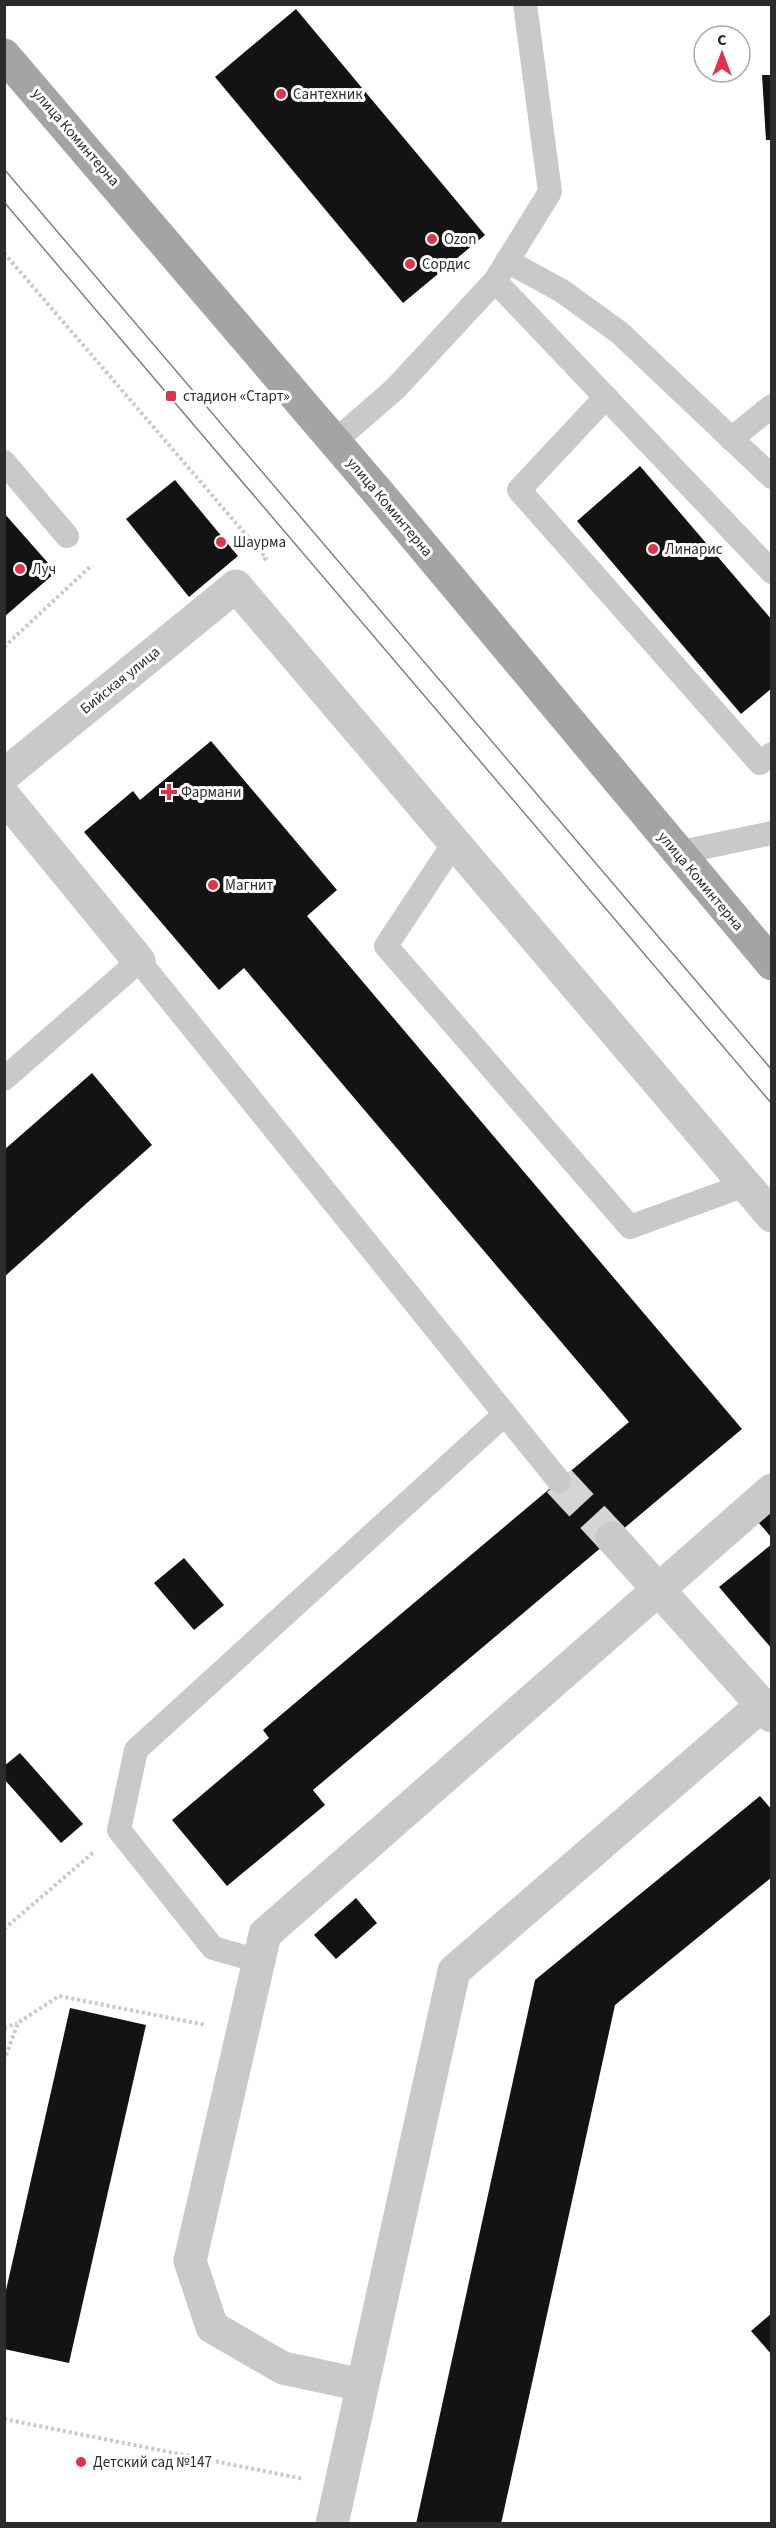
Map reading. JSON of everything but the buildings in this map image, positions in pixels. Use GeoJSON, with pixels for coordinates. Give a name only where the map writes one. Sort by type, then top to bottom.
{"type":"FeatureCollection","features":[{"type":"Feature","properties":{"kind":"main road","name":"улица Коминтерна"},"geometry":{"type":"LineString","coordinates":[[4,55],[335,441],[676,853],[771,964]]}},
{"type":"Feature","properties":{"kind":"street","name":"Бийская улица"},"geometry":{"type":"LineString","coordinates":[[4,775],[236,586]]}},
{"type":"Feature","properties":{"kind":"street"},"geometry":{"type":"LineString","coordinates":[[236,586],[771,1216]]}},
{"type":"Feature","properties":{"kind":"street"},"geometry":{"type":"LineString","coordinates":[[4,796],[138,961]]}},
{"type":"Feature","properties":{"kind":"street"},"geometry":{"type":"LineString","coordinates":[[362,2385],[283,2368],[212,2327],[190,2261],[265,1934],[771,1491]]}},
{"type":"Feature","properties":{"kind":"street"},"geometry":{"type":"LineString","coordinates":[[332,2523],[454,1971],[766,1711],[612,1538]]}},
{"type":"Feature","properties":{"kind":"lane"},"geometry":{"type":"LineString","coordinates":[[335,441],[395,389],[501,271],[550,192],[525,4]]}},
{"type":"Feature","properties":{"kind":"lane"},"geometry":{"type":"LineString","coordinates":[[501,271],[606,397],[771,572]]}},
{"type":"Feature","properties":{"kind":"lane"},"geometry":{"type":"LineString","coordinates":[[501,271],[562,291],[620,333],[771,477]]}},
{"type":"Feature","properties":{"kind":"lane"},"geometry":{"type":"LineString","coordinates":[[606,397],[519,490],[760,763],[771,753]]}},
{"type":"Feature","properties":{"kind":"lane"},"geometry":{"type":"LineString","coordinates":[[731,439],[771,406]]}},
{"type":"Feature","properties":{"kind":"lane"},"geometry":{"type":"LineString","coordinates":[[4,462],[67,536]]}},
{"type":"Feature","properties":{"kind":"lane"},"geometry":{"type":"LineString","coordinates":[[676,853],[771,833]]}},
{"type":"Feature","properties":{"kind":"lane"},"geometry":{"type":"LineString","coordinates":[[454,843],[386,946],[630,1227],[746,1185]]}},
{"type":"Feature","properties":{"kind":"lane"},"geometry":{"type":"LineString","coordinates":[[4,1079],[138,961],[559,1480]]}},
{"type":"Feature","properties":{"kind":"lane"},"geometry":{"type":"LineString","coordinates":[[259,1961],[213,1948],[119,1830],[136,1750],[505,1414]]}},
{"type":"Feature","properties":{"kind":"path"},"geometry":{"type":"LineString","coordinates":[[4,253],[266,558],[236,586]]}},
{"type":"Feature","properties":{"kind":"path"},"geometry":{"type":"LineString","coordinates":[[4,647],[92,565]]}},
{"type":"Feature","properties":{"kind":"path"},"geometry":{"type":"LineString","coordinates":[[4,1929],[119,1830]]}},
{"type":"Feature","properties":{"kind":"path"},"geometry":{"type":"LineString","coordinates":[[4,2028],[18,2023],[59,1996],[242,2031]]}},
{"type":"Feature","properties":{"kind":"path"},"geometry":{"type":"LineString","coordinates":[[4,2061],[18,2023]]}},
{"type":"Feature","properties":{"kind":"path"},"geometry":{"type":"LineString","coordinates":[[4,2419],[340,2486]]}},
{"type":"Feature","properties":{"kind":"tunnel"},"geometry":{"type":"LineString","coordinates":[[559,1481],[612,1538]]}},
{"type":"Feature","properties":{"kind":"tram line"},"geometry":{"type":"LineString","coordinates":[[4,169],[772,1070]]}},
{"type":"Feature","properties":{"kind":"tram line"},"geometry":{"type":"LineString","coordinates":[[4,202],[772,1104]]}},
{"type":"Feature","properties":{"kind":"place","name":"Сантехник"},"geometry":{"type":"Point","coordinates":[281,94]}},
{"type":"Feature","properties":{"kind":"place","name":"Ozon"},"geometry":{"type":"Point","coordinates":[432,239]}},
{"type":"Feature","properties":{"kind":"place","name":"Сордис"},"geometry":{"type":"Point","coordinates":[410,264]}},
{"type":"Feature","properties":{"kind":"place","name":"стадион «Старт»"},"geometry":{"type":"Point","coordinates":[171,396]}},
{"type":"Feature","properties":{"kind":"place","name":"Шаурма"},"geometry":{"type":"Point","coordinates":[221,542]}},
{"type":"Feature","properties":{"kind":"place","name":"Линарис"},"geometry":{"type":"Point","coordinates":[653,549]}},
{"type":"Feature","properties":{"kind":"place","name":"Луч"},"geometry":{"type":"Point","coordinates":[20,569]}},
{"type":"Feature","properties":{"kind":"place","name":"Фармани"},"geometry":{"type":"Point","coordinates":[169,792]}},
{"type":"Feature","properties":{"kind":"place","name":"Магнит"},"geometry":{"type":"Point","coordinates":[213,885]}},
{"type":"Feature","properties":{"kind":"place","name":"Детский сад №147"},"geometry":{"type":"Point","coordinates":[81,2462]}}]}
